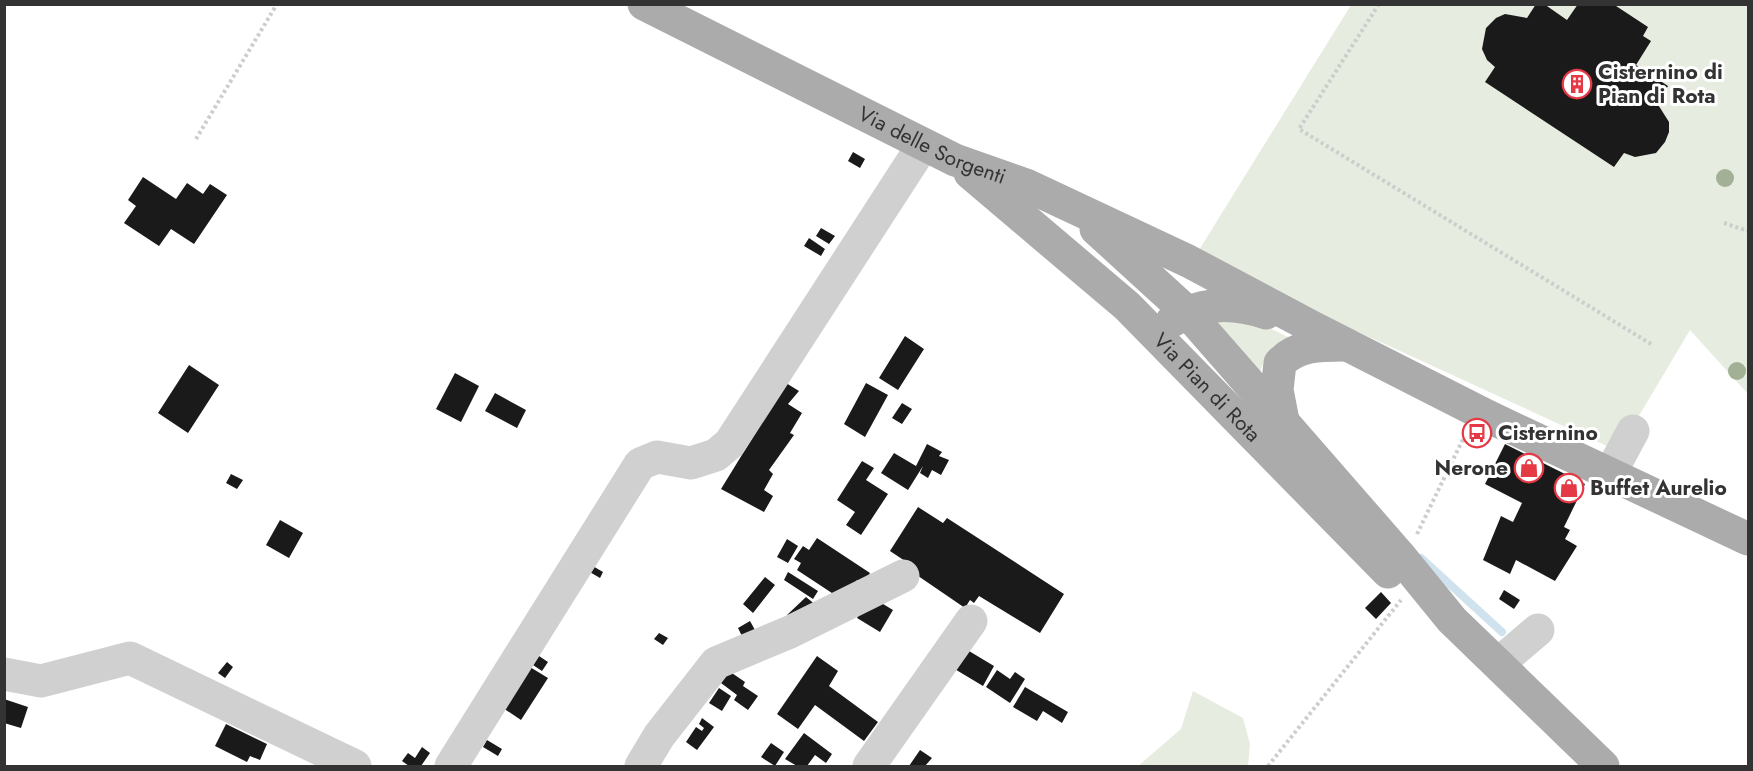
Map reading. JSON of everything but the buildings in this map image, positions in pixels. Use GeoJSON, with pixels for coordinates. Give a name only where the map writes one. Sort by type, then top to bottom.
{"type":"FeatureCollection","features":[{"type":"Feature","properties":{"kind":"main road","name":"Via delle Sorgenti"},"geometry":{"type":"LineString","coordinates":[[644,4],[923,145],[955,160],[1026,185],[1224,280],[1487,416],[1611,472],[1749,539]]}},
{"type":"Feature","properties":{"kind":"main road","name":"Via Pian di Rota"},"geometry":{"type":"LineString","coordinates":[[955,160],[1127,306],[1360,544],[1409,590],[1452,620]]}},
{"type":"Feature","properties":{"kind":"main road","name":"Via Pian di Rota"},"geometry":{"type":"LineString","coordinates":[[1074,209],[1180,306],[1283,420],[1452,620],[1603,766]]}},
{"type":"Feature","properties":{"kind":"main road"},"geometry":{"type":"LineString","coordinates":[[1153,334],[1166,307],[1180,306],[1208,281],[1224,280]]}},
{"type":"Feature","properties":{"kind":"main road","name":"Via delle Sorgenti"},"geometry":{"type":"LineString","coordinates":[[1180,306],[1229,305],[1257,310],[1314,328]]}},
{"type":"Feature","properties":{"kind":"main road","name":"Via Pian di Rota"},"geometry":{"type":"LineString","coordinates":[[1283,420],[1277,390],[1280,363],[1292,354],[1311,346],[1350,345]]}},
{"type":"Feature","properties":{"kind":"lane"},"geometry":{"type":"LineString","coordinates":[[451,766],[640,464],[657,458],[691,463],[716,456],[730,443],[923,145]]}},
{"type":"Feature","properties":{"kind":"lane"},"geometry":{"type":"LineString","coordinates":[[1611,472],[1633,432]]}},
{"type":"Feature","properties":{"kind":"lane"},"geometry":{"type":"LineString","coordinates":[[641,766],[659,736],[716,663],[790,632],[903,576]]}},
{"type":"Feature","properties":{"kind":"lane"},"geometry":{"type":"LineString","coordinates":[[869,766],[971,621]]}},
{"type":"Feature","properties":{"kind":"lane"},"geometry":{"type":"LineString","coordinates":[[1498,664],[1538,630]]}},
{"type":"Feature","properties":{"kind":"lane"},"geometry":{"type":"LineString","coordinates":[[4,674],[41,681],[130,658],[355,766]]}},
{"type":"Feature","properties":{"kind":"path"},"geometry":{"type":"LineString","coordinates":[[196,139],[277,4]]}},
{"type":"Feature","properties":{"kind":"path"},"geometry":{"type":"LineString","coordinates":[[1379,4],[1299,129],[1651,344]]}},
{"type":"Feature","properties":{"kind":"path"},"geometry":{"type":"LineString","coordinates":[[1724,223],[1749,231]]}},
{"type":"Feature","properties":{"kind":"path"},"geometry":{"type":"LineString","coordinates":[[1415,538],[1467,430]]}},
{"type":"Feature","properties":{"kind":"path"},"geometry":{"type":"LineString","coordinates":[[1268,766],[1409,590]]}},
{"type":"Feature","properties":{"kind":"shaded area"},"geometry":{"type":"Polygon","coordinates":[[[1351,5],[1748,5],[1748,394],[1690,330],[1618,451],[1201,260],[1199,250],[1351,5]]]}},
{"type":"Feature","properties":{"kind":"shaded area"},"geometry":{"type":"Polygon","coordinates":[[[1215,319],[1257,322],[1288,337],[1265,358],[1259,375],[1215,319]]]}},
{"type":"Feature","properties":{"kind":"shaded area"},"geometry":{"type":"Polygon","coordinates":[[[1193,691],[1243,718],[1250,744],[1248,766],[1138,766],[1181,729],[1193,691]]]}},
{"type":"Feature","properties":{"kind":"waterway"},"geometry":{"type":"LineString","coordinates":[[1421,558],[1502,632]]}},
{"type":"Feature","properties":{"kind":"place","name":"Cisternino di Pian di Rota"},"geometry":{"type":"Point","coordinates":[1577,84]}},
{"type":"Feature","properties":{"kind":"place","name":"Cisternino"},"geometry":{"type":"Point","coordinates":[1477,433]}},
{"type":"Feature","properties":{"kind":"place","name":"Nerone"},"geometry":{"type":"Point","coordinates":[1529,468]}},
{"type":"Feature","properties":{"kind":"place","name":"Buffet Aurelio"},"geometry":{"type":"Point","coordinates":[1569,488]}}]}
